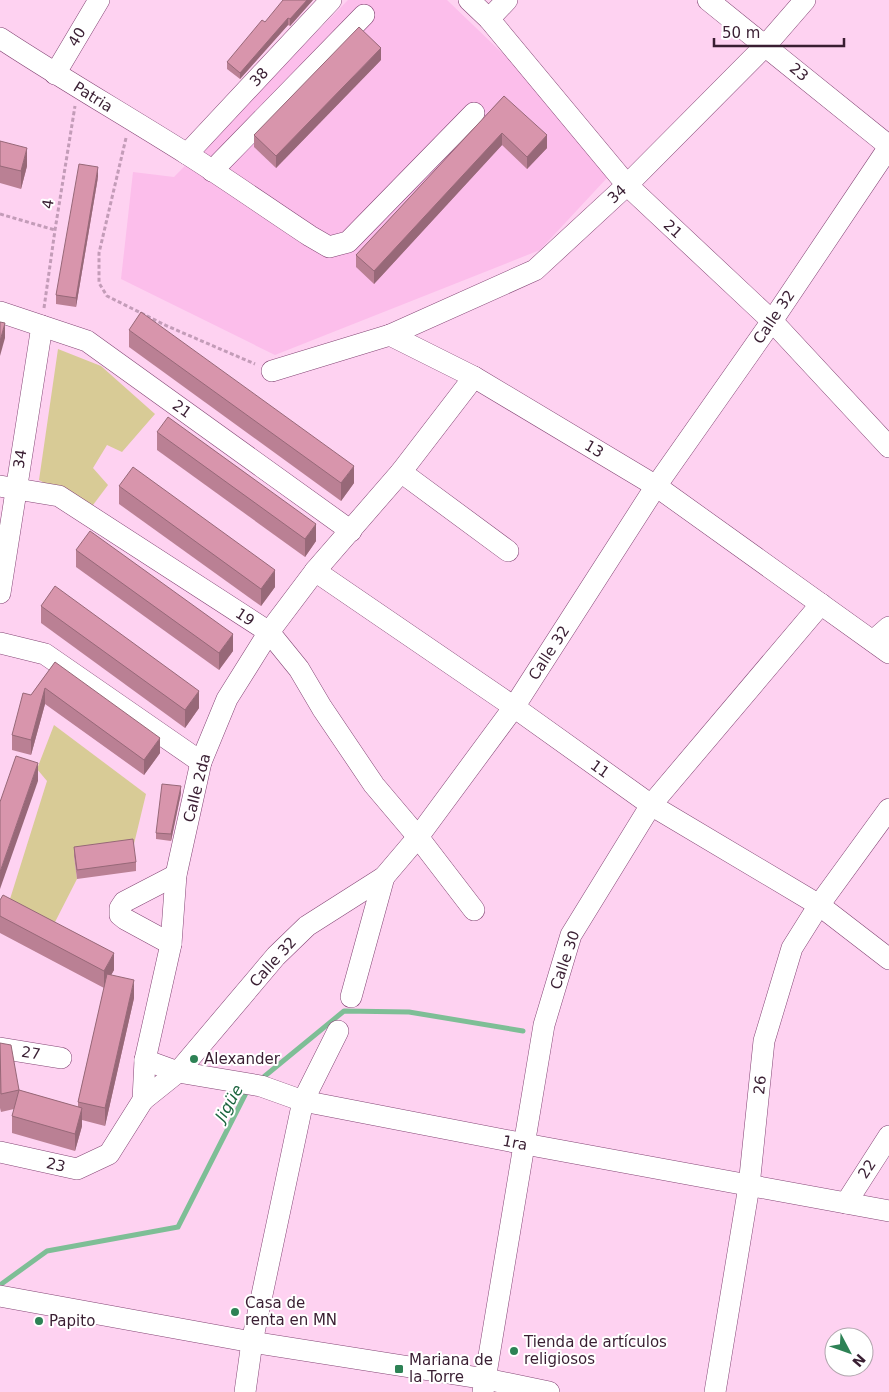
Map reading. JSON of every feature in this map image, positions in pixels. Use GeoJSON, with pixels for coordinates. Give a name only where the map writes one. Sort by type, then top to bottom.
{"type":"FeatureCollection","features":[{"type":"Feature","properties":{"kind":"street","name":"40"},"geometry":{"type":"LineString","coordinates":[[55,74],[98,0]]}},
{"type":"Feature","properties":{"kind":"street","name":"38"},"geometry":{"type":"LineString","coordinates":[[187,154],[331,0]]}},
{"type":"Feature","properties":{"kind":"street","name":"21"},"geometry":{"type":"LineString","coordinates":[[469,0],[489,19],[626,185],[772,321],[889,447]]}},
{"type":"Feature","properties":{"kind":"street"},"geometry":{"type":"LineString","coordinates":[[489,19],[506,0]]}},
{"type":"Feature","properties":{"kind":"street","name":"23"},"geometry":{"type":"LineString","coordinates":[[708,0],[766,45],[889,147]]}},
{"type":"Feature","properties":{"kind":"street","name":"34"},"geometry":{"type":"LineString","coordinates":[[390,335],[535,270],[626,185],[766,45],[804,0]]}},
{"type":"Feature","properties":{"kind":"street"},"geometry":{"type":"LineString","coordinates":[[212,171],[364,15]]}},
{"type":"Feature","properties":{"kind":"street","name":"Patria"},"geometry":{"type":"LineString","coordinates":[[0,38],[55,74],[187,154],[310,236],[329,246],[348,242],[474,113]]}},
{"type":"Feature","properties":{"kind":"street","name":"Calle 32"},"geometry":{"type":"LineString","coordinates":[[143,1100],[178,1072],[276,956],[307,926],[384,877],[418,837],[514,707],[656,486],[772,321],[889,147]]}},
{"type":"Feature","properties":{"kind":"street","name":"21"},"geometry":{"type":"LineString","coordinates":[[0,312],[87,341],[351,531]]}},
{"type":"Feature","properties":{"kind":"street","name":"34"},"geometry":{"type":"LineString","coordinates":[[0,593],[8,488],[42,326]]}},
{"type":"Feature","properties":{"kind":"street"},"geometry":{"type":"LineString","coordinates":[[272,371],[390,335]]}},
{"type":"Feature","properties":{"kind":"street","name":"13"},"geometry":{"type":"LineString","coordinates":[[390,335],[474,378],[656,486],[881,647]]}},
{"type":"Feature","properties":{"kind":"street"},"geometry":{"type":"LineString","coordinates":[[474,378],[401,472],[508,551]]}},
{"type":"Feature","properties":{"kind":"street","name":"Calle 2da"},"geometry":{"type":"LineString","coordinates":[[109,1154],[143,1100],[145,1060],[171,944],[176,875],[201,762],[228,699],[269,632],[315,571],[401,472]]}},
{"type":"Feature","properties":{"kind":"street","name":"19"},"geometry":{"type":"LineString","coordinates":[[8,488],[59,496],[269,632],[299,670],[374,785],[418,837],[474,910]]}},
{"type":"Feature","properties":{"kind":"street","name":"11"},"geometry":{"type":"LineString","coordinates":[[315,571],[514,707],[651,805],[819,905],[889,959]]}},
{"type":"Feature","properties":{"kind":"street","name":"Calle 30"},"geometry":{"type":"LineString","coordinates":[[484,1386],[544,1025],[571,934],[651,805],[821,604]]}},
{"type":"Feature","properties":{"kind":"street"},"geometry":{"type":"LineString","coordinates":[[881,647],[889,627]]}},
{"type":"Feature","properties":{"kind":"street"},"geometry":{"type":"LineString","coordinates":[[0,642],[45,654],[201,762]]}},
{"type":"Feature","properties":{"kind":"street","name":"26"},"geometry":{"type":"LineString","coordinates":[[715,1392],[749,1186],[764,1041],[792,948],[819,905],[889,809]]}},
{"type":"Feature","properties":{"kind":"street"},"geometry":{"type":"LineString","coordinates":[[171,944],[125,919],[120,915],[120,908],[124,902],[176,875]]}},
{"type":"Feature","properties":{"kind":"street"},"geometry":{"type":"LineString","coordinates":[[351,997],[384,877]]}},
{"type":"Feature","properties":{"kind":"street"},"geometry":{"type":"LineString","coordinates":[[245,1392],[252,1342],[303,1101],[338,1031]]}},
{"type":"Feature","properties":{"kind":"street","name":"27"},"geometry":{"type":"LineString","coordinates":[[0,1048],[61,1058]]}},
{"type":"Feature","properties":{"kind":"street","name":"1ra"},"geometry":{"type":"LineString","coordinates":[[145,1060],[178,1072],[253,1085],[303,1101],[889,1211]]}},
{"type":"Feature","properties":{"kind":"street","name":"22"},"geometry":{"type":"LineString","coordinates":[[846,1203],[889,1136]]}},
{"type":"Feature","properties":{"kind":"street","name":"23"},"geometry":{"type":"LineString","coordinates":[[0,1152],[77,1170],[109,1154]]}},
{"type":"Feature","properties":{"kind":"street"},"geometry":{"type":"LineString","coordinates":[[0,1296],[484,1386],[549,1392]]}},
{"type":"Feature","properties":{"kind":"path","name":"4"},"geometry":{"type":"LineString","coordinates":[[42,326],[78,87]]}},
{"type":"Feature","properties":{"kind":"path"},"geometry":{"type":"LineString","coordinates":[[130,120],[99,253],[99,283],[107,296],[166,326],[272,371]]}},
{"type":"Feature","properties":{"kind":"path"},"geometry":{"type":"LineString","coordinates":[[0,214],[55,230]]}},
{"type":"Feature","properties":{"kind":"shaded area"},"geometry":{"type":"Polygon","coordinates":[[[348,0],[447,0],[619,165],[540,250],[275,355],[121,279],[133,172],[174,177],[348,0]]]}},
{"type":"Feature","properties":{"kind":"shaded area"},"geometry":{"type":"Polygon","coordinates":[[[58,349],[101,366],[155,414],[122,452],[107,445],[93,468],[108,485],[90,509],[39,480],[58,349]]]}},
{"type":"Feature","properties":{"kind":"shaded area"},"geometry":{"type":"Polygon","coordinates":[[[54,725],[146,794],[133,848],[74,856],[77,879],[54,924],[10,899],[47,781],[37,769],[54,725]]]}},
{"type":"Feature","properties":{"kind":"building"},"geometry":{"type":"Polygon","coordinates":[[[283,0],[307,0],[290,19],[288,18],[240,73],[227,62],[262,20],[265,22],[283,0]]]}},
{"type":"Feature","properties":{"kind":"building"},"geometry":{"type":"Polygon","coordinates":[[[359,27],[381,48],[276,156],[254,135],[359,27]]]}},
{"type":"Feature","properties":{"kind":"building"},"geometry":{"type":"Polygon","coordinates":[[[504,96],[547,135],[527,157],[502,133],[374,271],[356,255],[504,96]]]}},
{"type":"Feature","properties":{"kind":"building"},"geometry":{"type":"Polygon","coordinates":[[[0,141],[27,148],[21,171],[0,166],[0,141]]]}},
{"type":"Feature","properties":{"kind":"building"},"geometry":{"type":"Polygon","coordinates":[[[79,164],[98,167],[76,298],[56,295],[79,164]]]}},
{"type":"Feature","properties":{"kind":"building"},"geometry":{"type":"Polygon","coordinates":[[[141,312],[354,466],[341,483],[129,330],[141,312]]]}},
{"type":"Feature","properties":{"kind":"building"},"geometry":{"type":"Polygon","coordinates":[[[0,322],[5,323],[0,341],[0,322]]]}},
{"type":"Feature","properties":{"kind":"building"},"geometry":{"type":"Polygon","coordinates":[[[168,417],[316,524],[305,539],[157,432],[168,417]]]}},
{"type":"Feature","properties":{"kind":"building"},"geometry":{"type":"Polygon","coordinates":[[[133,467],[275,570],[261,589],[119,486],[133,467]]]}},
{"type":"Feature","properties":{"kind":"building"},"geometry":{"type":"Polygon","coordinates":[[[90,531],[233,634],[219,653],[76,550],[90,531]]]}},
{"type":"Feature","properties":{"kind":"building"},"geometry":{"type":"Polygon","coordinates":[[[55,586],[199,691],[185,710],[41,606],[55,586]]]}},
{"type":"Feature","properties":{"kind":"building"},"geometry":{"type":"Polygon","coordinates":[[[55,662],[160,738],[144,760],[45,688],[31,740],[12,735],[23,693],[31,695],[55,662]]]}},
{"type":"Feature","properties":{"kind":"building"},"geometry":{"type":"Polygon","coordinates":[[[16,756],[38,763],[0,872],[0,802],[16,756]]]}},
{"type":"Feature","properties":{"kind":"building"},"geometry":{"type":"Polygon","coordinates":[[[162,784],[181,786],[171,834],[156,833],[162,784]]]}},
{"type":"Feature","properties":{"kind":"building"},"geometry":{"type":"Polygon","coordinates":[[[133,839],[136,862],[77,870],[74,847],[133,839]]]}},
{"type":"Feature","properties":{"kind":"building"},"geometry":{"type":"Polygon","coordinates":[[[3,895],[114,953],[104,971],[0,916],[0,900],[3,895]]]}},
{"type":"Feature","properties":{"kind":"building"},"geometry":{"type":"Polygon","coordinates":[[[107,974],[134,980],[105,1108],[78,1102],[107,974]]]}},
{"type":"Feature","properties":{"kind":"building"},"geometry":{"type":"Polygon","coordinates":[[[0,1043],[11,1045],[19,1090],[1,1094],[0,1043]]]}},
{"type":"Feature","properties":{"kind":"building"},"geometry":{"type":"Polygon","coordinates":[[[19,1090],[82,1108],[75,1134],[12,1116],[19,1090]]]}},
{"type":"Feature","properties":{"kind":"waterway","name":"Jigüe"},"geometry":{"type":"LineString","coordinates":[[260,1080],[344,1011],[409,1012],[523,1031]]}},
{"type":"Feature","properties":{"kind":"waterway","name":"Jigüe"},"geometry":{"type":"LineString","coordinates":[[0,1285],[47,1251],[178,1227],[247,1091],[250,1089]]}},
{"type":"Feature","properties":{"kind":"place","name":"Alexander"},"geometry":{"type":"Point","coordinates":[194,1059]}},
{"type":"Feature","properties":{"kind":"place","name":"Casa de renta en MN"},"geometry":{"type":"Point","coordinates":[235,1312]}},
{"type":"Feature","properties":{"kind":"place","name":"Papito"},"geometry":{"type":"Point","coordinates":[39,1321]}},
{"type":"Feature","properties":{"kind":"place","name":"Tienda de artículos religiosos"},"geometry":{"type":"Point","coordinates":[514,1351]}},
{"type":"Feature","properties":{"kind":"place","name":"Mariana de la Torre"},"geometry":{"type":"Point","coordinates":[399,1369]}}]}
